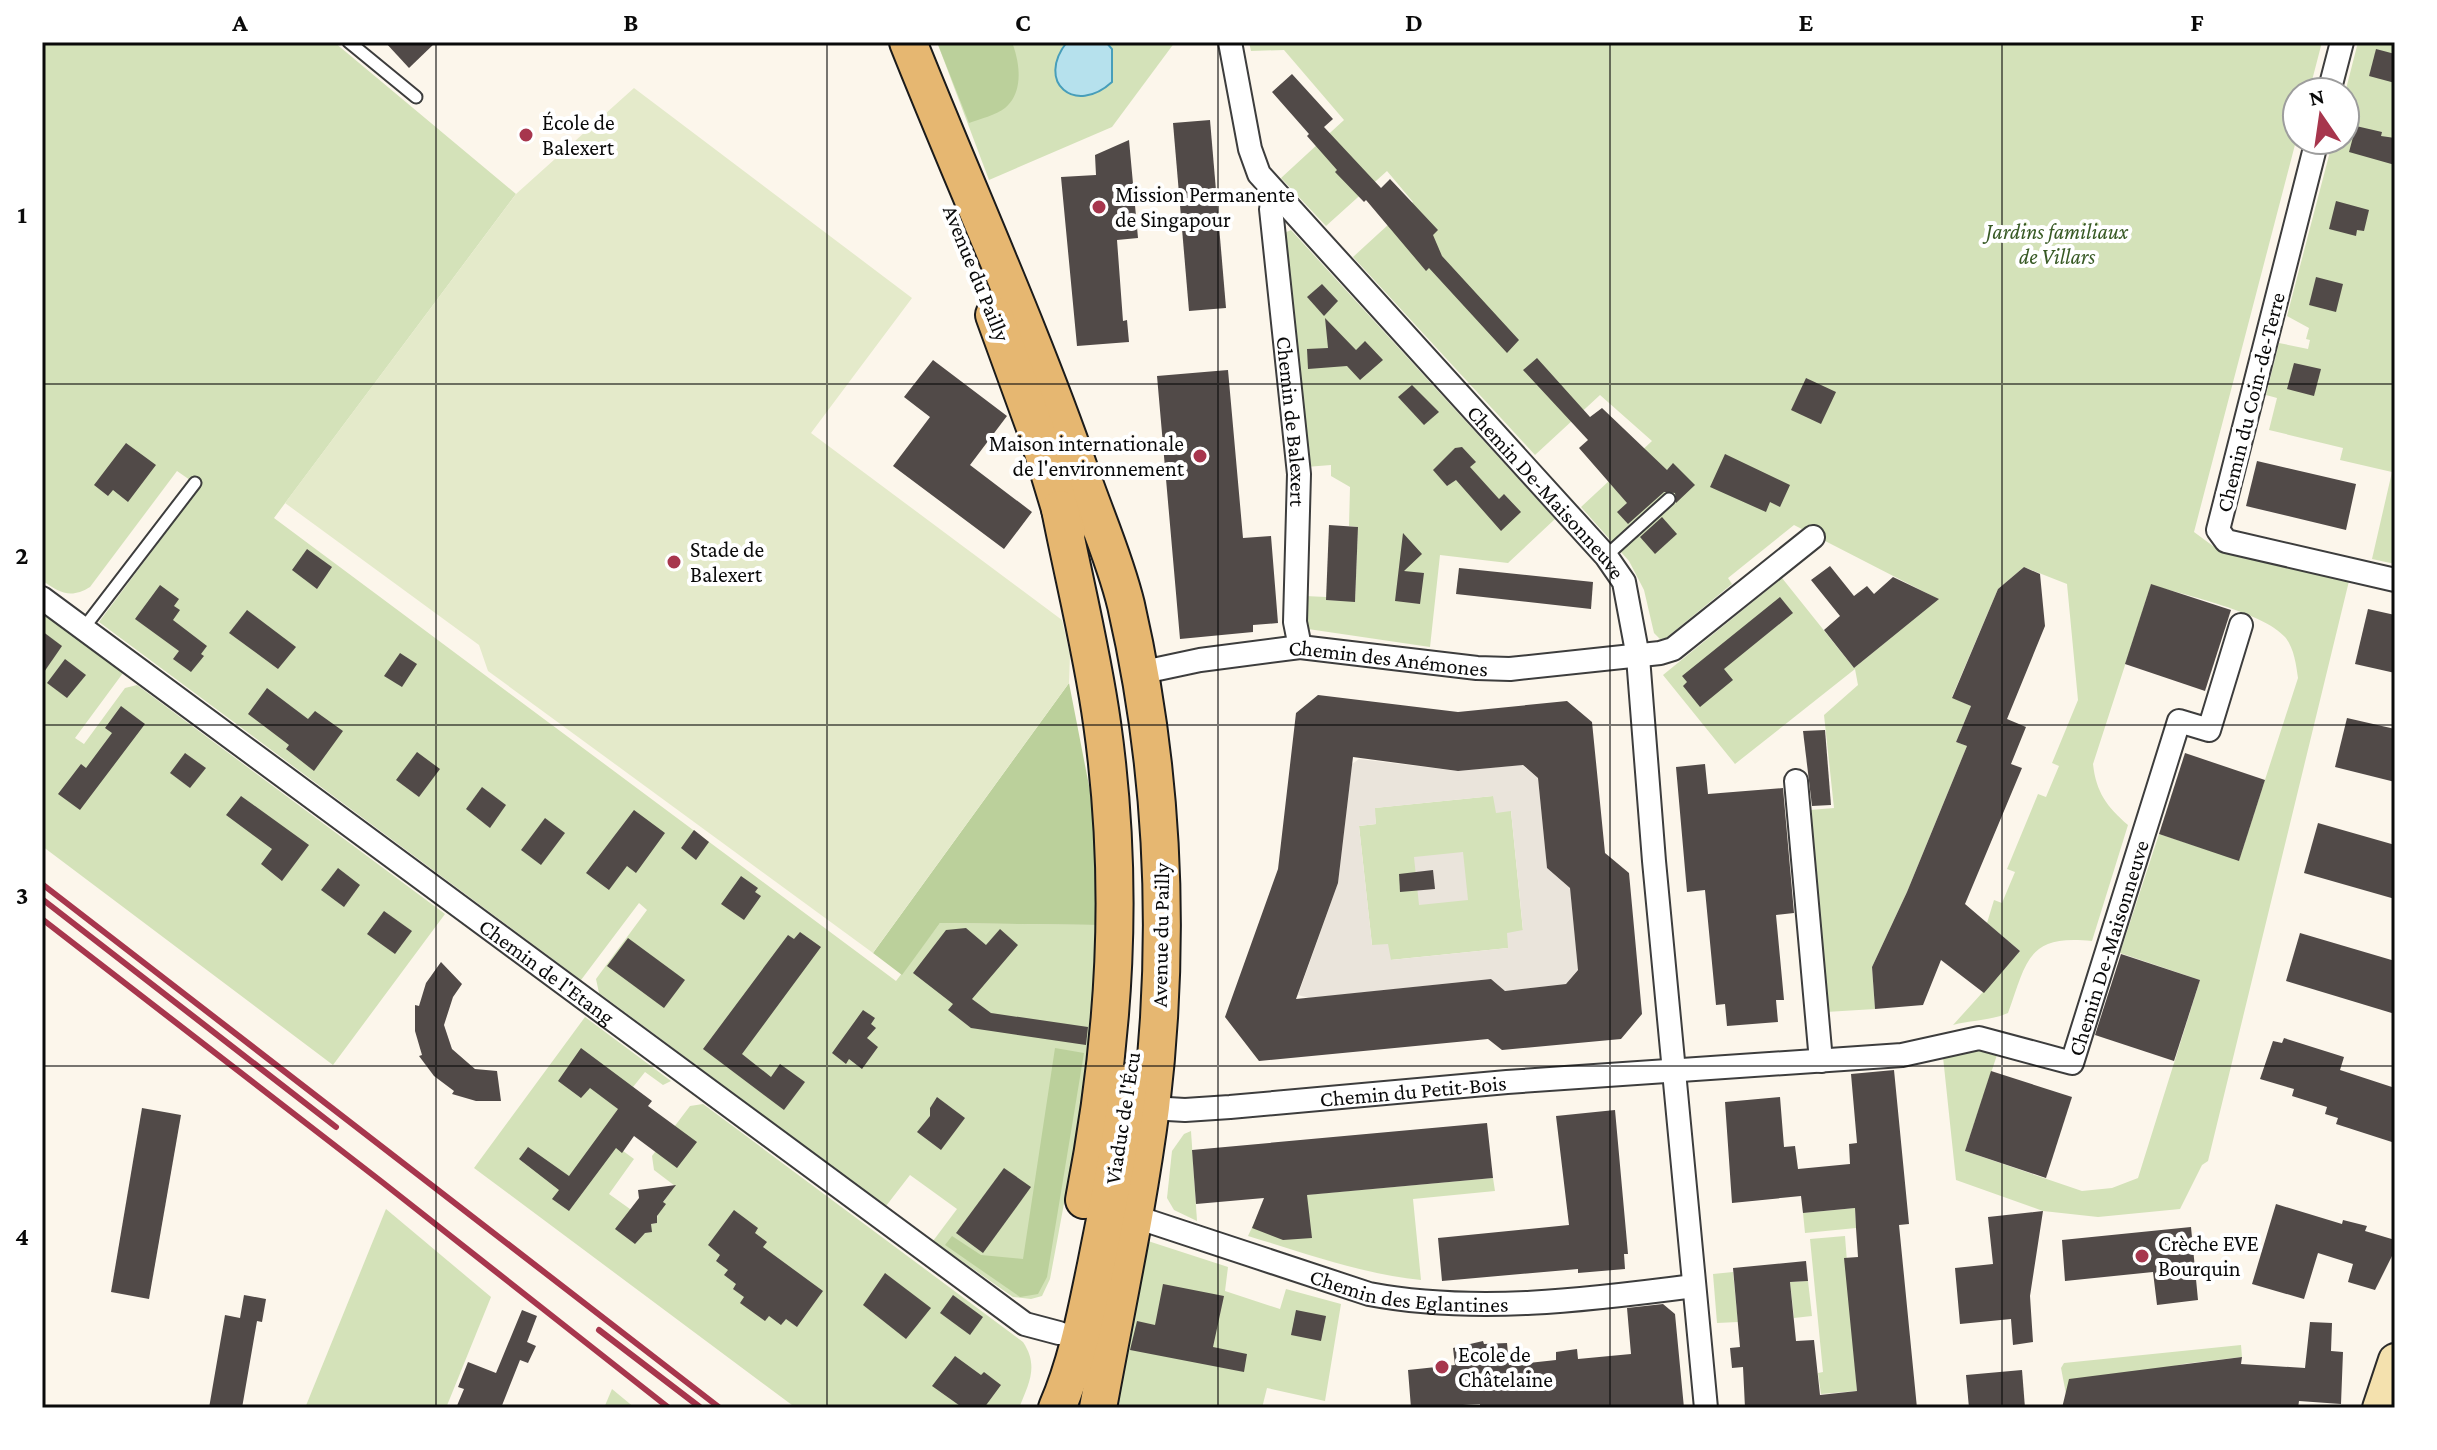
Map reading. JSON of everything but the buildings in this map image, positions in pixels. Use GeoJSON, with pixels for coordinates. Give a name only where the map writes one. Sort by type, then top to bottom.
{"type":"FeatureCollection","features":[{"type":"Feature","properties":{"kind":"main road","name":"Avenue du Pailly"},"geometry":{"type":"LineString","coordinates":[[883,42],[1011,358],[1038,436],[1124,725]]}},
{"type":"Feature","properties":{"kind":"main road","name":"Avenue du Pailly"},"geometry":{"type":"LineString","coordinates":[[908,42],[1037,355],[1117,575],[1139,673],[1152,754],[1162,866],[1162,953],[1150,1108],[1098,1408]]}},
{"type":"Feature","properties":{"kind":"main road","name":"Avenue du Pailly"},"geometry":{"type":"LineString","coordinates":[[1079,468],[1109,607],[1124,725]]}},
{"type":"Feature","properties":{"kind":"main road","name":"Avenue du Pailly"},"geometry":{"type":"LineString","coordinates":[[1050,1400],[1059,1333],[1090,1171],[1111,1023],[1115,881],[1111,799],[1102,721],[1060,509]]}},
{"type":"Feature","properties":{"kind":"main road","name":"Viaduc de l'Écu"},"geometry":{"type":"LineString","coordinates":[[1050,1400],[1076,1356],[1118,1155],[1134,1038],[1138,875],[1124,725]]}},
{"type":"Feature","properties":{"kind":"street","name":"Chemin De-Maisonneuve"},"geometry":{"type":"LineString","coordinates":[[1230,42],[1250,149],[1259,174],[1606,556],[1624,582],[1638,657],[1706,1408]]}},
{"type":"Feature","properties":{"kind":"street"},"geometry":{"type":"LineString","coordinates":[[2333,76],[2342,42]]}},
{"type":"Feature","properties":{"kind":"street","name":"Chemin du Coin-de-Terre"},"geometry":{"type":"LineString","coordinates":[[2313,156],[2218,530],[2226,541],[2387,578]]}},
{"type":"Feature","properties":{"kind":"street","name":"Chemin de Balexert"},"geometry":{"type":"LineString","coordinates":[[1279,197],[1271,209],[1299,474],[1295,622],[1300,647]]}},
{"type":"Feature","properties":{"kind":"street","name":"Chemin des Anémones"},"geometry":{"type":"LineString","coordinates":[[1139,673],[1200,660],[1300,647],[1477,668],[1510,669],[1638,657],[1673,649],[1813,537]]}},
{"type":"Feature","properties":{"kind":"street","name":"Chemin de l'Etang"},"geometry":{"type":"LineString","coordinates":[[42,598],[1025,1324],[1059,1333]]}},
{"type":"Feature","properties":{"kind":"street","name":"Chemin De-Maisonneuve"},"geometry":{"type":"LineString","coordinates":[[1674,1071],[1902,1055],[1979,1038],[2072,1063],[2179,721],[2209,730],[2241,625]]}},
{"type":"Feature","properties":{"kind":"street"},"geometry":{"type":"LineString","coordinates":[[1796,781],[1821,1061]]}},
{"type":"Feature","properties":{"kind":"street","name":"Chemin du Petit-Bois"},"geometry":{"type":"LineString","coordinates":[[1150,1108],[1185,1110],[1230,1107],[1507,1082],[1674,1071]]}},
{"type":"Feature","properties":{"kind":"street","name":"Chemin des Eglantines"},"geometry":{"type":"LineString","coordinates":[[1133,1216],[1369,1294],[1407,1301],[1501,1303],[1587,1299],[1694,1286]]}},
{"type":"Feature","properties":{"kind":"street"},"geometry":{"type":"LineString","coordinates":[[2379,1408],[2395,1360]]}},
{"type":"Feature","properties":{"kind":"lane"},"geometry":{"type":"LineString","coordinates":[[349,42],[416,97]]}},
{"type":"Feature","properties":{"kind":"lane"},"geometry":{"type":"LineString","coordinates":[[83,629],[195,483]]}},
{"type":"Feature","properties":{"kind":"lane"},"geometry":{"type":"LineString","coordinates":[[1606,556],[1669,499]]}},
{"type":"Feature","properties":{"kind":"green space"},"geometry":{"type":"Polygon","coordinates":[[[42,42],[334,42],[516,194],[274,518],[896,981],[940,923],[1100,925],[1093,1047],[1050,1279],[1042,1296],[1031,1299],[1013,1297],[933,1241],[957,1209],[910,1175],[886,1206],[599,993],[596,979],[647,910],[639,903],[581,980],[99,622],[200,487],[177,471],[90,587],[77,593],[65,593],[42,580],[42,42]]]}},
{"type":"Feature","properties":{"kind":"green space"},"geometry":{"type":"Polygon","coordinates":[[[937,42],[1175,42],[1112,127],[989,180],[937,42]]]}},
{"type":"Feature","properties":{"kind":"green space"},"geometry":{"type":"Polygon","coordinates":[[[937,42],[1012,42],[1019,77],[1015,94],[1005,108],[969,123],[937,42]]]}},
{"type":"Feature","properties":{"kind":"green space","name":"Jardins familiaux de Villars"},"geometry":{"type":"Polygon","coordinates":[[[1249,42],[2322,42],[2313,76],[2281,76],[2281,156],[2292,156],[2194,532],[2213,546],[2349,581],[2208,1161],[2202,1165],[2180,1209],[2098,1217],[2043,1211],[1956,1180],[1943,1057],[1981,1049],[1998,1052],[1965,1151],[2082,1191],[2112,1188],[2138,1178],[2200,980],[2120,953],[2159,834],[2239,860],[2298,678],[2293,651],[2285,637],[2242,612],[2151,585],[2093,764],[2104,798],[2128,825],[2092,941],[2054,942],[2042,947],[2026,966],[2008,1013],[1953,1025],[2020,951],[1987,923],[1994,900],[2002,903],[2015,872],[2007,869],[2038,794],[2046,797],[2059,766],[2052,763],[2078,700],[2067,584],[2024,567],[1998,589],[1952,697],[1971,706],[1956,742],[1967,746],[1907,892],[1872,967],[1875,1009],[1826,1012],[1810,810],[1834,808],[1824,715],[1858,685],[1855,669],[1735,764],[1663,675],[1782,578],[1854,668],[1938,599],[1794,525],[1728,578],[1732,584],[1666,638],[1660,639],[1654,633],[1644,590],[1629,561],[1581,507],[1652,441],[1600,395],[1535,455],[1353,257],[1413,202],[1387,171],[1326,226],[1281,178],[1344,120],[1284,50],[1251,51],[1249,42]]]}},
{"type":"Feature","properties":{"kind":"green space"},"geometry":{"type":"Polygon","coordinates":[[[2358,42],[2395,42],[2395,564],[2372,559],[2392,472],[2340,460],[2343,448],[2269,430],[2277,398],[2266,395],[2279,343],[2308,349],[2310,340],[2306,339],[2309,328],[2287,316],[2329,156],[2361,156],[2361,76],[2349,76],[2358,42]]]}},
{"type":"Feature","properties":{"kind":"green space","name":"Stade de Balexert"},"geometry":{"type":"Polygon","coordinates":[[[634,88],[912,298],[811,433],[1062,620],[1070,654],[1069,683],[873,953],[488,671],[479,645],[285,503],[516,194],[634,88]]]}},
{"type":"Feature","properties":{"kind":"green space"},"geometry":{"type":"Polygon","coordinates":[[[1291,230],[1555,519],[1508,563],[1440,555],[1430,647],[1308,629],[1302,621],[1305,596],[1355,601],[1358,527],[1349,526],[1350,487],[1331,476],[1331,465],[1306,467],[1282,234],[1291,230]]]}},
{"type":"Feature","properties":{"kind":"green space"},"geometry":{"type":"Polygon","coordinates":[[[42,613],[123,673],[75,738],[84,744],[125,688],[137,685],[445,914],[333,1065],[42,846],[42,613]]]}},
{"type":"Feature","properties":{"kind":"green space"},"geometry":{"type":"Polygon","coordinates":[[[1069,683],[1091,796],[1100,925],[940,923],[902,975],[873,953],[1069,683]]]}},
{"type":"Feature","properties":{"kind":"green space"},"geometry":{"type":"Polygon","coordinates":[[[1493,796],[1511,811],[1523,931],[1508,948],[1390,960],[1372,945],[1359,826],[1376,824],[1374,808],[1493,796]]]}},
{"type":"Feature","properties":{"kind":"green space"},"geometry":{"type":"Polygon","coordinates":[[[585,1017],[671,1081],[663,1085],[645,1072],[633,1087],[629,1084],[613,1105],[633,1120],[615,1145],[634,1159],[609,1194],[651,1224],[657,1223],[660,1208],[675,1186],[654,1170],[652,1156],[690,1106],[703,1104],[1023,1342],[1031,1359],[1031,1367],[1019,1408],[796,1408],[474,1168],[585,1017]]]}},
{"type":"Feature","properties":{"kind":"green space"},"geometry":{"type":"Polygon","coordinates":[[[1055,1048],[1084,1053],[1047,1277],[1038,1294],[1020,1297],[945,1245],[952,1236],[981,1255],[1023,1259],[1055,1048]]]}},
{"type":"Feature","properties":{"kind":"green space"},"geometry":{"type":"Polygon","coordinates":[[[1191,1131],[1197,1221],[1174,1210],[1167,1198],[1172,1151],[1184,1134],[1191,1131]]]}},
{"type":"Feature","properties":{"kind":"green space"},"geometry":{"type":"Polygon","coordinates":[[[1493,1178],[1495,1191],[1413,1199],[1421,1280],[1355,1268],[1248,1236],[1262,1206],[1271,1198],[1493,1178]]]}},
{"type":"Feature","properties":{"kind":"green space"},"geometry":{"type":"Polygon","coordinates":[[[1855,1208],[1856,1228],[1805,1233],[1803,1213],[1855,1208]]]}},
{"type":"Feature","properties":{"kind":"green space"},"geometry":{"type":"Polygon","coordinates":[[[386,1209],[491,1297],[446,1408],[305,1408],[386,1209]]]}},
{"type":"Feature","properties":{"kind":"green space"},"geometry":{"type":"Polygon","coordinates":[[[1845,1236],[1857,1391],[1821,1394],[1818,1373],[1823,1372],[1810,1239],[1845,1236]]]}},
{"type":"Feature","properties":{"kind":"green space"},"geometry":{"type":"Polygon","coordinates":[[[1148,1241],[1228,1267],[1225,1291],[1280,1309],[1286,1289],[1341,1304],[1325,1401],[1267,1388],[1262,1408],[1114,1408],[1148,1241]]]}},
{"type":"Feature","properties":{"kind":"green space"},"geometry":{"type":"Polygon","coordinates":[[[1733,1272],[1738,1322],[1717,1323],[1713,1274],[1733,1272]]]}},
{"type":"Feature","properties":{"kind":"green space"},"geometry":{"type":"Polygon","coordinates":[[[1808,1281],[1812,1316],[1794,1318],[1790,1282],[1808,1281]]]}},
{"type":"Feature","properties":{"kind":"green space"},"geometry":{"type":"Polygon","coordinates":[[[2241,1345],[2242,1357],[2183,1364],[2066,1394],[2061,1368],[2064,1363],[2241,1345]]]}},
{"type":"Feature","properties":{"kind":"green space"},"geometry":{"type":"Polygon","coordinates":[[[612,1389],[635,1408],[604,1408],[612,1389]]]}},
{"type":"Feature","properties":{"kind":"shaded area"},"geometry":{"type":"Polygon","coordinates":[[[1359,759],[1458,771],[1522,765],[1538,778],[1547,868],[1570,888],[1578,969],[1566,984],[1505,991],[1491,979],[1309,998],[1298,995],[1338,883],[1352,764],[1359,759]],[[1493,796],[1375,808],[1376,824],[1359,826],[1372,945],[1388,944],[1391,960],[1508,948],[1507,933],[1523,930],[1511,811],[1496,813],[1493,796]]]}},
{"type":"Feature","properties":{"kind":"shaded area"},"geometry":{"type":"Polygon","coordinates":[[[1463,852],[1468,900],[1419,905],[1414,857],[1463,852]]]}},
{"type":"Feature","properties":{"kind":"water"},"geometry":{"type":"Polygon","coordinates":[[[1067,42],[1106,42],[1112,49],[1112,82],[1098,92],[1085,96],[1064,90],[1057,81],[1055,70],[1067,42]]]}},
{"type":"Feature","properties":{"kind":"railway"},"geometry":{"type":"LineString","coordinates":[[42,884],[720,1408]]}},
{"type":"Feature","properties":{"kind":"railway"},"geometry":{"type":"LineString","coordinates":[[42,899],[336,1127]]}},
{"type":"Feature","properties":{"kind":"railway"},"geometry":{"type":"LineString","coordinates":[[42,919],[669,1408]]}},
{"type":"Feature","properties":{"kind":"railway"},"geometry":{"type":"LineString","coordinates":[[599,1330],[701,1408]]}},
{"type":"Feature","properties":{"kind":"place","name":"École de Balexert"},"geometry":{"type":"Point","coordinates":[526,135]}},
{"type":"Feature","properties":{"kind":"place","name":"Mission Permanente de Singapour"},"geometry":{"type":"Point","coordinates":[1099,207]}},
{"type":"Feature","properties":{"kind":"place","name":"Maison internationale de l'environnement"},"geometry":{"type":"Point","coordinates":[1200,456]}},
{"type":"Feature","properties":{"kind":"place","name":"Stade de Balexert"},"geometry":{"type":"Point","coordinates":[674,562]}},
{"type":"Feature","properties":{"kind":"place","name":"Crèche EVE Bourquin"},"geometry":{"type":"Point","coordinates":[2142,1256]}},
{"type":"Feature","properties":{"kind":"place","name":"Ecole de Châtelaine"},"geometry":{"type":"Point","coordinates":[1442,1367]}}]}
